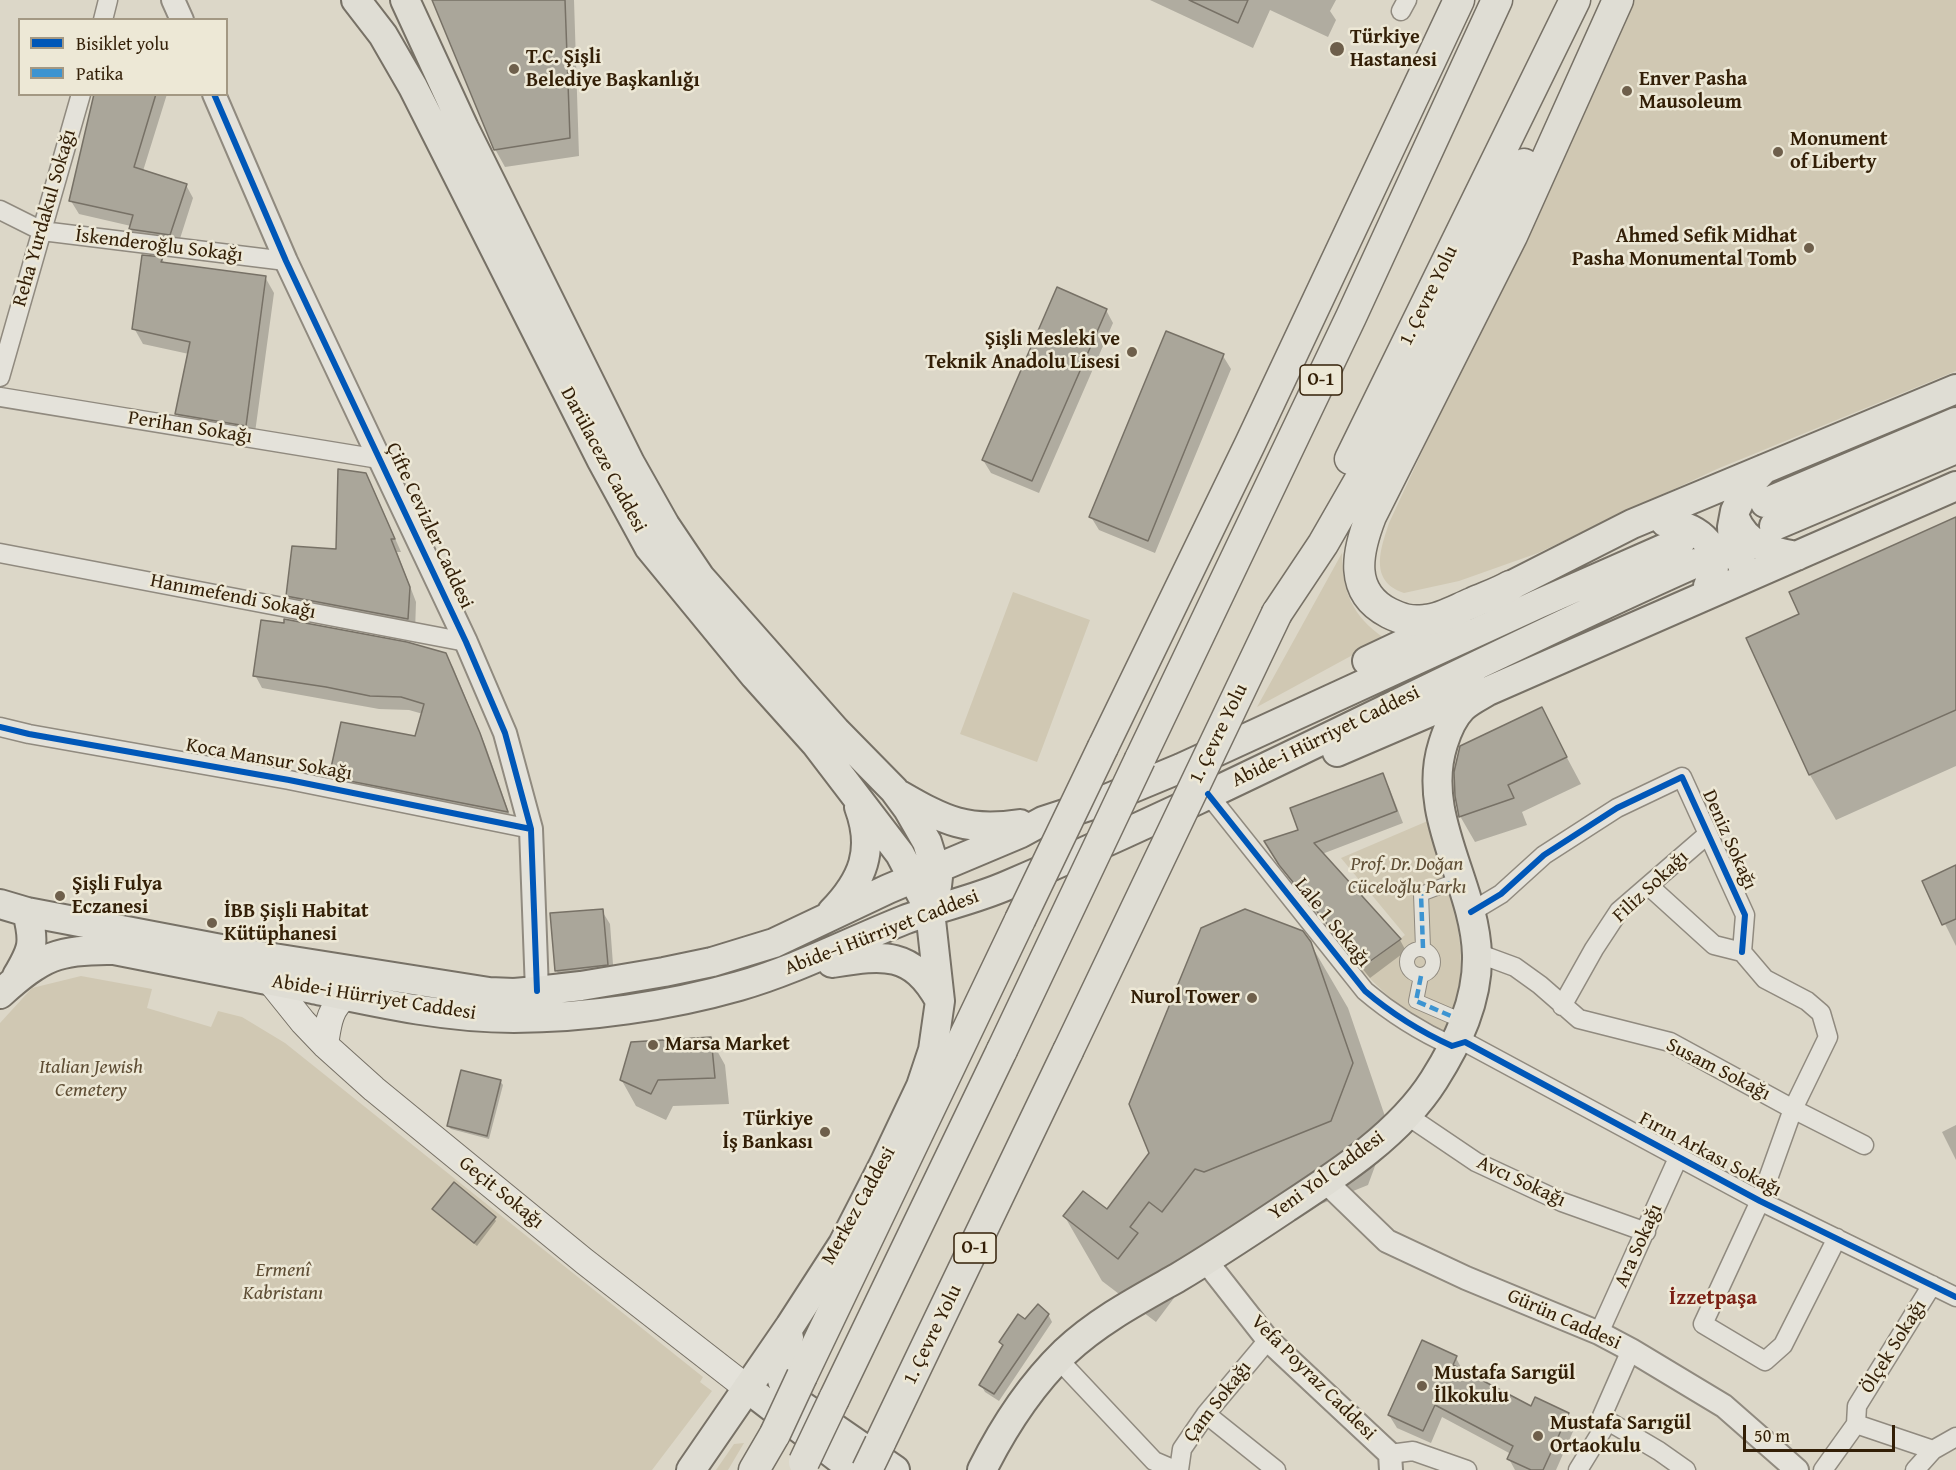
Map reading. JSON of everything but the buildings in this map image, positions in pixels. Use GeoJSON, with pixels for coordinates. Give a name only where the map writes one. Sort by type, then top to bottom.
{"type":"FeatureCollection","features":[{"type":"Feature","properties":{"kind":"highway"},"geometry":{"type":"LineString","coordinates":[[754,1470],[774,1434],[1260,422],[1459,0]]}},
{"type":"Feature","properties":{"kind":"highway","name":"O-1"},"geometry":{"type":"LineString","coordinates":[[802,1466],[1351,317],[1497,0]]}},
{"type":"Feature","properties":{"kind":"highway","name":"1. Çevre Yolu"},"geometry":{"type":"LineString","coordinates":[[867,1470],[1424,305],[1575,0]]}},
{"type":"Feature","properties":{"kind":"highway"},"geometry":{"type":"LineString","coordinates":[[1277,613],[1323,544],[1381,443],[1606,0]]}},
{"type":"Feature","properties":{"kind":"highway"},"geometry":{"type":"LineString","coordinates":[[1510,586],[1435,618],[1411,621],[1399,618],[1381,609],[1370,598],[1362,583],[1358,566],[1362,540],[1371,516],[1512,236],[1618,0]]}},
{"type":"Feature","properties":{"kind":"highway"},"geometry":{"type":"LineString","coordinates":[[763,1470],[774,1434]]}},
{"type":"Feature","properties":{"kind":"main road","name":"Darülaceze Caddesi"},"geometry":{"type":"LineString","coordinates":[[356,0],[383,35],[412,87],[601,459],[650,547],[755,676],[816,744],[900,854],[924,874]]}},
{"type":"Feature","properties":{"kind":"main road","name":"Darülaceze Caddesi"},"geometry":{"type":"LineString","coordinates":[[405,0],[464,128],[630,463],[665,525],[700,577],[829,723],[894,790],[927,842],[924,874]]}},
{"type":"Feature","properties":{"kind":"main road"},"geometry":{"type":"LineString","coordinates":[[1181,768],[1275,707],[1422,634],[1474,611],[1510,586],[1632,524],[1956,389]]}},
{"type":"Feature","properties":{"kind":"main road"},"geometry":{"type":"LineString","coordinates":[[1956,422],[1770,514],[1956,449]]}},
{"type":"Feature","properties":{"kind":"main road"},"geometry":{"type":"LineString","coordinates":[[1748,577],[1738,559],[1731,538],[1738,502],[1746,488],[1766,468]]}},
{"type":"Feature","properties":{"kind":"main road"},"geometry":{"type":"LineString","coordinates":[[1219,789],[1264,779],[1298,768],[1458,700],[1488,691],[1956,486]]}},
{"type":"Feature","properties":{"kind":"main road"},"geometry":{"type":"LineString","coordinates":[[1735,518],[1738,527],[1748,539],[1758,546],[1766,550],[1797,556]]}},
{"type":"Feature","properties":{"kind":"main road"},"geometry":{"type":"LineString","coordinates":[[1632,524],[1660,521],[1677,524],[1693,529],[1705,540],[1711,550],[1714,563],[1712,577],[1705,591],[1689,604]]}},
{"type":"Feature","properties":{"kind":"main road","name":"Abide-i Hürriyet Caddesi"},"geometry":{"type":"LineString","coordinates":[[0,904],[27,912],[242,953],[489,992],[514,993],[538,1004],[631,1008],[694,997],[741,986],[930,911],[1009,885],[1219,789],[1577,615],[1689,552],[1527,609],[1181,768],[1092,806],[1043,821],[1021,833],[888,889],[774,943],[712,962],[581,986],[538,1004],[512,1018],[421,1010],[114,950],[61,953],[39,962],[7,987]]}},
{"type":"Feature","properties":{"kind":"main road","name":"Yeni Yol Caddesi"},"geometry":{"type":"LineString","coordinates":[[981,1467],[1021,1404],[1043,1375],[1085,1335],[1114,1314],[1206,1261],[1326,1182],[1380,1140],[1423,1096],[1465,1023],[1476,984],[1477,953],[1471,912],[1440,813],[1436,785],[1439,755],[1447,730],[1463,707],[1488,691]]}},
{"type":"Feature","properties":{"kind":"main road"},"geometry":{"type":"LineString","coordinates":[[894,790],[945,820],[969,826],[998,827],[1043,821]]}},
{"type":"Feature","properties":{"kind":"main road"},"geometry":{"type":"LineString","coordinates":[[825,920],[846,898],[859,877],[863,863],[867,834],[856,798]]}},
{"type":"Feature","properties":{"kind":"main road"},"geometry":{"type":"LineString","coordinates":[[930,911],[967,854]]}},
{"type":"Feature","properties":{"kind":"main road"},"geometry":{"type":"LineString","coordinates":[[924,874],[930,911]]}},
{"type":"Feature","properties":{"kind":"main road","name":"Merkez Caddesi"},"geometry":{"type":"LineString","coordinates":[[691,1470],[843,1244],[921,1086],[933,1050],[940,1001],[930,911]]}},
{"type":"Feature","properties":{"kind":"main road"},"geometry":{"type":"LineString","coordinates":[[7,987],[27,960],[32,945],[33,932],[27,912]]}},
{"type":"Feature","properties":{"kind":"main road"},"geometry":{"type":"LineString","coordinates":[[242,953],[270,981]]}},
{"type":"Feature","properties":{"kind":"main road"},"geometry":{"type":"LineString","coordinates":[[782,971],[867,957],[883,957],[907,964],[915,969],[926,978],[940,1001]]}},
{"type":"Feature","properties":{"kind":"main road","name":"Geçit Sokağı"},"geometry":{"type":"LineString","coordinates":[[270,981],[325,1045],[374,1089],[584,1261],[747,1388]]}},
{"type":"Feature","properties":{"kind":"main road"},"geometry":{"type":"LineString","coordinates":[[325,1045],[332,1012],[339,1001],[346,996]]}},
{"type":"Feature","properties":{"kind":"main road"},"geometry":{"type":"LineString","coordinates":[[790,1326],[788,1345],[780,1370],[782,1382],[787,1391],[795,1401],[895,1470]]}},
{"type":"Feature","properties":{"kind":"main road"},"geometry":{"type":"LineString","coordinates":[[747,1388],[854,1470]]}},
{"type":"Feature","properties":{"kind":"street"},"geometry":{"type":"LineString","coordinates":[[104,18],[108,0]]}},
{"type":"Feature","properties":{"kind":"street"},"geometry":{"type":"LineString","coordinates":[[173,0],[181,18]]}},
{"type":"Feature","properties":{"kind":"street","name":"Reha Yurdakul Sokağı"},"geometry":{"type":"LineString","coordinates":[[0,377],[80,96]]}},
{"type":"Feature","properties":{"kind":"street","name":"Çifte Cevizler Caddesi"},"geometry":{"type":"LineString","coordinates":[[215,96],[286,261],[466,642],[505,733],[531,829],[538,1004]]}},
{"type":"Feature","properties":{"kind":"street","name":"İskenderoğlu Sokağı"},"geometry":{"type":"LineString","coordinates":[[0,210],[42,231],[286,261]]}},
{"type":"Feature","properties":{"kind":"street","name":"Perihan Sokağı"},"geometry":{"type":"LineString","coordinates":[[0,397],[379,459]]}},
{"type":"Feature","properties":{"kind":"street","name":"Hanımefendi Sokağı"},"geometry":{"type":"LineString","coordinates":[[0,553],[466,642]]}},
{"type":"Feature","properties":{"kind":"street","name":"Koca Mansur Sokağı"},"geometry":{"type":"LineString","coordinates":[[0,727],[29,735],[289,780],[531,829]]}},
{"type":"Feature","properties":{"kind":"street","name":"Deniz Sokağı"},"geometry":{"type":"LineString","coordinates":[[1471,912],[1502,894],[1544,855],[1617,808],[1682,777],[1745,915],[1742,952]]}},
{"type":"Feature","properties":{"kind":"street","name":"Lale 1 Sokağı"},"geometry":{"type":"LineString","coordinates":[[1219,789],[1365,991],[1388,1011],[1418,1030],[1452,1046]]}},
{"type":"Feature","properties":{"kind":"street","name":"Filiz Sokağı"},"geometry":{"type":"LineString","coordinates":[[1562,1006],[1594,949],[1619,911],[1708,834]]}},
{"type":"Feature","properties":{"kind":"street"},"geometry":{"type":"LineString","coordinates":[[1423,948],[1421,894],[1450,883]]}},
{"type":"Feature","properties":{"kind":"street"},"geometry":{"type":"LineString","coordinates":[[1649,886],[1714,945],[1742,952],[1764,979],[1807,1001],[1821,1012],[1828,1037],[1793,1109],[1760,1200],[1703,1324],[1765,1361],[1783,1345],[1837,1238]]}},
{"type":"Feature","properties":{"kind":"street"},"geometry":{"type":"LineString","coordinates":[[1423,948],[1430,952],[1433,967],[1421,976],[1413,974],[1408,969],[1406,961],[1415,949],[1423,948]]}},
{"type":"Feature","properties":{"kind":"street","name":"Susam Sokağı"},"geometry":{"type":"LineString","coordinates":[[1477,953],[1515,967],[1579,1019],[1670,1042],[1864,1146]]}},
{"type":"Feature","properties":{"kind":"street"},"geometry":{"type":"LineString","coordinates":[[1421,976],[1416,1000],[1451,1016]]}},
{"type":"Feature","properties":{"kind":"street","name":"Fırın Arkası Sokağı"},"geometry":{"type":"LineString","coordinates":[[1452,1046],[1466,1042],[1678,1158],[1956,1297]]}},
{"type":"Feature","properties":{"kind":"street","name":"Avcı Sokağı"},"geometry":{"type":"LineString","coordinates":[[1405,1114],[1476,1162],[1562,1202],[1646,1232]]}},
{"type":"Feature","properties":{"kind":"street","name":"Ara Sokağı"},"geometry":{"type":"LineString","coordinates":[[1599,1334],[1678,1158]]}},
{"type":"Feature","properties":{"kind":"street","name":"Gürün Caddesi"},"geometry":{"type":"LineString","coordinates":[[1326,1182],[1387,1241],[1631,1350],[1724,1406],[1797,1470]]}},
{"type":"Feature","properties":{"kind":"street","name":"Vefa Poyraz Caddesi"},"geometry":{"type":"LineString","coordinates":[[1206,1261],[1268,1340],[1390,1462]]}},
{"type":"Feature","properties":{"kind":"street","name":"Ölçek Sokağı"},"geometry":{"type":"LineString","coordinates":[[1824,1470],[1856,1424],[1857,1406],[1932,1285]]}},
{"type":"Feature","properties":{"kind":"street","name":"Çam Sokağı"},"geometry":{"type":"LineString","coordinates":[[1177,1470],[1182,1449],[1206,1414],[1268,1340]]}},
{"type":"Feature","properties":{"kind":"street"},"geometry":{"type":"LineString","coordinates":[[1631,1350],[1602,1416],[1686,1470]]}},
{"type":"Feature","properties":{"kind":"street"},"geometry":{"type":"LineString","coordinates":[[1058,1359],[1154,1461],[1177,1470]]}},
{"type":"Feature","properties":{"kind":"street"},"geometry":{"type":"LineString","coordinates":[[1206,1414],[1276,1470]]}},
{"type":"Feature","properties":{"kind":"street"},"geometry":{"type":"LineString","coordinates":[[1578,1470],[1608,1421]]}},
{"type":"Feature","properties":{"kind":"street"},"geometry":{"type":"LineString","coordinates":[[1856,1424],[1933,1450]]}},
{"type":"Feature","properties":{"kind":"street"},"geometry":{"type":"LineString","coordinates":[[1915,1470],[1933,1450],[1956,1437]]}},
{"type":"Feature","properties":{"kind":"street"},"geometry":{"type":"LineString","coordinates":[[1390,1462],[1413,1451],[1467,1470]]}},
{"type":"Feature","properties":{"kind":"green space"},"geometry":{"type":"Polygon","coordinates":[[[1626,0],[1956,0],[1956,371],[1717,469],[1538,553],[1459,581],[1404,593],[1385,581],[1381,572],[1381,553],[1389,523],[1562,150],[1626,0]]]}},
{"type":"Feature","properties":{"kind":"green space"},"geometry":{"type":"Polygon","coordinates":[[[1342,553],[1344,579],[1351,602],[1364,621],[1384,638],[1257,707],[1342,553]]]}},
{"type":"Feature","properties":{"kind":"green space"},"geometry":{"type":"Polygon","coordinates":[[[1013,592],[1090,620],[1037,762],[960,734],[1013,592]]]}},
{"type":"Feature","properties":{"kind":"green space","name":"Prof. Dr. Doğan Cüceloğlu Parkı"},"geometry":{"type":"Polygon","coordinates":[[[1430,820],[1454,897],[1461,953],[1459,997],[1443,1036],[1411,1018],[1361,970],[1405,935],[1341,858],[1430,820]]]}},
{"type":"Feature","properties":{"kind":"green space","name":"Ermenî Kabristanı"},"geometry":{"type":"Polygon","coordinates":[[[81,976],[152,989],[147,1008],[211,1027],[218,1011],[242,1017],[285,1043],[703,1377],[700,1382],[712,1391],[652,1470],[0,1470],[0,1023],[32,988],[81,976]]]}},
{"type":"Feature","properties":{"kind":"green space"},"geometry":{"type":"Polygon","coordinates":[[[744,1443],[728,1470],[716,1470],[734,1444],[744,1443]]]}},
{"type":"Feature","properties":{"kind":"marked path"},"geometry":{"type":"LineString","coordinates":[[1423,948],[1421,894],[1450,883]]}},
{"type":"Feature","properties":{"kind":"marked path"},"geometry":{"type":"LineString","coordinates":[[1421,976],[1416,1001],[1451,1016]]}},
{"type":"Feature","properties":{"kind":"cycle path"},"geometry":{"type":"LineString","coordinates":[[215,96],[286,261],[466,642],[505,733],[531,829],[537,991]]}},
{"type":"Feature","properties":{"kind":"cycle path"},"geometry":{"type":"LineString","coordinates":[[0,727],[289,780],[531,829]]}},
{"type":"Feature","properties":{"kind":"cycle path"},"geometry":{"type":"LineString","coordinates":[[1471,912],[1501,894],[1544,855],[1617,808],[1682,777],[1745,915],[1742,952]]}},
{"type":"Feature","properties":{"kind":"cycle path"},"geometry":{"type":"LineString","coordinates":[[1208,794],[1365,991],[1396,1015],[1452,1046],[1465,1042],[1760,1201],[1956,1297]]}},
{"type":"Feature","properties":{"kind":"place","name":"Türkiye Hastanesi"},"geometry":{"type":"Point","coordinates":[1337,49]}},
{"type":"Feature","properties":{"kind":"place","name":"T.C. Şişli Belediye Başkanlığı"},"geometry":{"type":"Point","coordinates":[514,69]}},
{"type":"Feature","properties":{"kind":"place","name":"Enver Pasha Mausoleum"},"geometry":{"type":"Point","coordinates":[1627,91]}},
{"type":"Feature","properties":{"kind":"place","name":"Monument of Liberty"},"geometry":{"type":"Point","coordinates":[1778,152]}},
{"type":"Feature","properties":{"kind":"place","name":"Ahmed Sefik Midhat Pasha Monumental Tomb"},"geometry":{"type":"Point","coordinates":[1809,248]}},
{"type":"Feature","properties":{"kind":"place","name":"Şişli Mesleki ve Teknik Anadolu Lisesi"},"geometry":{"type":"Point","coordinates":[1132,352]}},
{"type":"Feature","properties":{"kind":"place","name":"Şişli Fulya Eczanesi"},"geometry":{"type":"Point","coordinates":[60,896]}},
{"type":"Feature","properties":{"kind":"place","name":"İBB Şişli Habitat Kütüphanesi"},"geometry":{"type":"Point","coordinates":[212,923]}},
{"type":"Feature","properties":{"kind":"place","name":"Nurol Tower"},"geometry":{"type":"Point","coordinates":[1252,998]}},
{"type":"Feature","properties":{"kind":"place","name":"Marsa Market"},"geometry":{"type":"Point","coordinates":[653,1045]}},
{"type":"Feature","properties":{"kind":"place","name":"Türkiye İş Bankası"},"geometry":{"type":"Point","coordinates":[825,1132]}},
{"type":"Feature","properties":{"kind":"place","name":"Mustafa Sarıgül İlkokulu"},"geometry":{"type":"Point","coordinates":[1422,1386]}},
{"type":"Feature","properties":{"kind":"place","name":"Mustafa Sarıgül Ortaokulu"},"geometry":{"type":"Point","coordinates":[1538,1436]}},
{"type":"Feature","properties":{"kind":"district","name":"İzzetpaşa"},"geometry":{"type":"Point","coordinates":[1713,1299]}},
{"type":"Feature","properties":{"kind":"park label","name":"Italian Jewish Cemetery"},"geometry":{"type":"Point","coordinates":[91,1080]}}]}
